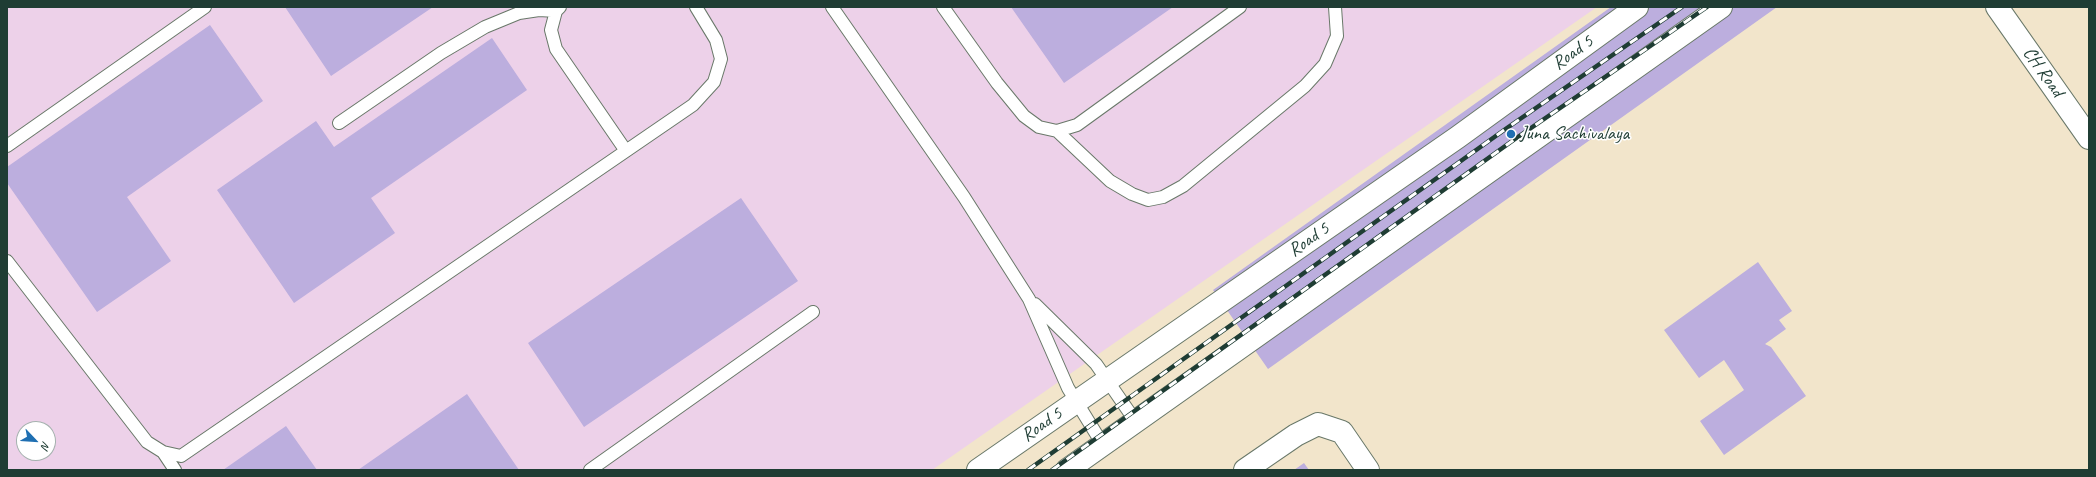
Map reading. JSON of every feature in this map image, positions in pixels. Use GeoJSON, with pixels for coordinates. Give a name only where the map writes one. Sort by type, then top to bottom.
{"type":"FeatureCollection","features":[{"type":"Feature","properties":{"kind":"street","name":"Road 5"},"geometry":{"type":"LineString","coordinates":[[978,470],[1458,137],[1637,7]]}},
{"type":"Feature","properties":{"kind":"street"},"geometry":{"type":"LineString","coordinates":[[1067,470],[1721,7]]}},
{"type":"Feature","properties":{"kind":"street","name":"CH Road"},"geometry":{"type":"LineString","coordinates":[[1997,7],[2089,138]]}},
{"type":"Feature","properties":{"kind":"street"},"geometry":{"type":"LineString","coordinates":[[1245,470],[1296,435],[1318,424],[1342,432],[1368,470]]}},
{"type":"Feature","properties":{"kind":"lane"},"geometry":{"type":"LineString","coordinates":[[7,146],[205,7]]}},
{"type":"Feature","properties":{"kind":"lane"},"geometry":{"type":"LineString","coordinates":[[7,261],[147,442],[163,452],[181,456],[693,105],[714,82],[721,59],[716,40],[696,7]]}},
{"type":"Feature","properties":{"kind":"lane"},"geometry":{"type":"LineString","coordinates":[[832,7],[964,197],[1029,299],[1068,388],[1103,445]]}},
{"type":"Feature","properties":{"kind":"lane"},"geometry":{"type":"LineString","coordinates":[[943,7],[997,83],[1024,116],[1039,127],[1057,131],[1077,125],[1240,7]]}},
{"type":"Feature","properties":{"kind":"lane"},"geometry":{"type":"LineString","coordinates":[[1057,131],[1110,181],[1132,194],[1148,200],[1163,197],[1183,186],[1310,80],[1325,64],[1338,36],[1335,7]]}},
{"type":"Feature","properties":{"kind":"lane"},"geometry":{"type":"LineString","coordinates":[[339,123],[441,52],[485,27],[519,13],[558,9],[552,30],[556,49],[626,151]]}},
{"type":"Feature","properties":{"kind":"lane"},"geometry":{"type":"LineString","coordinates":[[1029,299],[1096,364],[1136,422]]}},
{"type":"Feature","properties":{"kind":"lane"},"geometry":{"type":"LineString","coordinates":[[590,470],[813,312]]}},
{"type":"Feature","properties":{"kind":"lane"},"geometry":{"type":"LineString","coordinates":[[163,452],[175,470]]}},
{"type":"Feature","properties":{"kind":"shaded area"},"geometry":{"type":"Polygon","coordinates":[[[7,7],[1597,7],[932,470],[7,470],[7,7]]]}},
{"type":"Feature","properties":{"kind":"building"},"geometry":{"type":"Polygon","coordinates":[[[285,7],[433,7],[331,76],[285,7]]]}},
{"type":"Feature","properties":{"kind":"building"},"geometry":{"type":"Polygon","coordinates":[[[1011,7],[1173,7],[1064,83],[1011,7]]]}},
{"type":"Feature","properties":{"kind":"building"},"geometry":{"type":"Polygon","coordinates":[[[1611,7],[1777,7],[1268,369],[1213,290],[1611,7]]]}},
{"type":"Feature","properties":{"kind":"building"},"geometry":{"type":"Polygon","coordinates":[[[210,25],[263,101],[127,197],[171,261],[97,312],[7,183],[7,167],[210,25]]]}},
{"type":"Feature","properties":{"kind":"building"},"geometry":{"type":"Polygon","coordinates":[[[492,38],[527,90],[371,198],[395,233],[294,303],[217,190],[316,121],[334,147],[492,38]]]}},
{"type":"Feature","properties":{"kind":"building"},"geometry":{"type":"Polygon","coordinates":[[[741,198],[798,281],[584,427],[528,343],[741,198]]]}},
{"type":"Feature","properties":{"kind":"building"},"geometry":{"type":"Polygon","coordinates":[[[1758,262],[1792,311],[1779,320],[1786,329],[1765,344],[1771,347],[1806,396],[1724,455],[1700,421],[1744,390],[1724,360],[1699,378],[1664,330],[1758,262]]]}},
{"type":"Feature","properties":{"kind":"building"},"geometry":{"type":"Polygon","coordinates":[[[467,394],[519,470],[358,470],[467,394]]]}},
{"type":"Feature","properties":{"kind":"building"},"geometry":{"type":"Polygon","coordinates":[[[286,426],[317,470],[223,470],[286,426]]]}},
{"type":"Feature","properties":{"kind":"building"},"geometry":{"type":"Polygon","coordinates":[[[1304,463],[1309,470],[1294,470],[1304,463]]]}},
{"type":"Feature","properties":{"kind":"railway"},"geometry":{"type":"LineString","coordinates":[[1028,470],[1507,128],[1682,7]]}},
{"type":"Feature","properties":{"kind":"railway"},"geometry":{"type":"LineString","coordinates":[[1052,470],[1515,139],[1707,7]]}},
{"type":"Feature","properties":{"kind":"place","name":"Juna Sachivalaya"},"geometry":{"type":"Point","coordinates":[1511,134]}}]}
